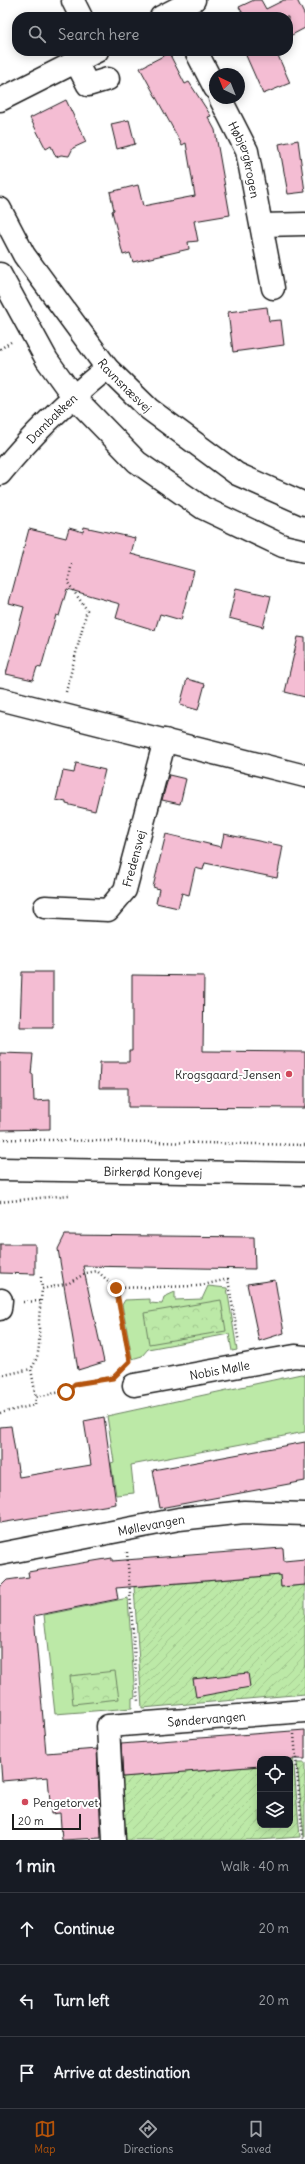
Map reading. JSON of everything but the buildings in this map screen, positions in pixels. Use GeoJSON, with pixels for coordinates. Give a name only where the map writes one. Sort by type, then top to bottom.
{"type":"FeatureCollection","features":[{"type":"Feature","properties":{"kind":"street"},"geometry":{"type":"LineString","coordinates":[[176,12],[194,0]]}},
{"type":"Feature","properties":{"kind":"street"},"geometry":{"type":"LineString","coordinates":[[0,100],[87,56]]}},
{"type":"Feature","properties":{"kind":"street"},"geometry":{"type":"LineString","coordinates":[[199,56],[209,76]]}},
{"type":"Feature","properties":{"kind":"street"},"geometry":{"type":"LineString","coordinates":[[76,62],[88,85],[108,79]]}},
{"type":"Feature","properties":{"kind":"street","name":"Høbjergkrogen"},"geometry":{"type":"LineString","coordinates":[[223,104],[247,152],[274,288]]}},
{"type":"Feature","properties":{"kind":"street","name":"Ravnsnæsvej"},"geometry":{"type":"LineString","coordinates":[[0,209],[24,255],[107,368],[149,409],[237,474],[305,504]]}},
{"type":"Feature","properties":{"kind":"street"},"geometry":{"type":"LineString","coordinates":[[262,225],[305,224]]}},
{"type":"Feature","properties":{"kind":"street"},"geometry":{"type":"LineString","coordinates":[[0,274],[47,360],[73,396],[137,462],[203,508],[283,546],[305,551]]}},
{"type":"Feature","properties":{"kind":"street","name":"Dambakken"},"geometry":{"type":"LineString","coordinates":[[0,474],[26,443],[73,396],[107,368]]}},
{"type":"Feature","properties":{"kind":"street"},"geometry":{"type":"LineString","coordinates":[[0,698],[305,776]]}},
{"type":"Feature","properties":{"kind":"street","name":"Fredensvej"},"geometry":{"type":"LineString","coordinates":[[45,907],[108,910],[125,890],[165,740]]}},
{"type":"Feature","properties":{"kind":"street","name":"Birkerød Kongevej"},"geometry":{"type":"LineString","coordinates":[[0,1169],[305,1174]]}},
{"type":"Feature","properties":{"kind":"street","name":"Nobis Mølle"},"geometry":{"type":"LineString","coordinates":[[126,1375],[243,1366],[295,1356],[305,1357]]}},
{"type":"Feature","properties":{"kind":"street","name":"Møllevangen"},"geometry":{"type":"LineString","coordinates":[[0,1554],[178,1519],[244,1512],[305,1514]]}},
{"type":"Feature","properties":{"kind":"street","name":"Søndervangen"},"geometry":{"type":"LineString","coordinates":[[114,1840],[108,1726],[298,1711]]}},
{"type":"Feature","properties":{"kind":"path"},"geometry":{"type":"LineString","coordinates":[[60,714],[87,610],[68,583],[72,562]]}},
{"type":"Feature","properties":{"kind":"path"},"geometry":{"type":"LineString","coordinates":[[0,1139],[305,1144]]}},
{"type":"Feature","properties":{"kind":"path"},"geometry":{"type":"LineString","coordinates":[[42,1289],[69,1283],[86,1273],[97,1271],[116,1288],[130,1361],[126,1375]]}},
{"type":"Feature","properties":{"kind":"path"},"geometry":{"type":"LineString","coordinates":[[0,1376],[30,1369],[37,1360],[39,1350],[39,1323],[42,1289],[41,1277]]}},
{"type":"Feature","properties":{"kind":"path"},"geometry":{"type":"LineString","coordinates":[[116,1288],[199,1286],[228,1279],[243,1366]]}},
{"type":"Feature","properties":{"kind":"path"},"geometry":{"type":"LineString","coordinates":[[126,1375],[130,1361]]}},
{"type":"Feature","properties":{"kind":"path"},"geometry":{"type":"LineString","coordinates":[[0,1412],[35,1405],[36,1397],[30,1369]]}},
{"type":"Feature","properties":{"kind":"path"},"geometry":{"type":"LineString","coordinates":[[36,1397],[66,1392],[75,1384],[126,1375]]}},
{"type":"Feature","properties":{"kind":"path"},"geometry":{"type":"LineString","coordinates":[[125,1530],[140,1723]]}},
{"type":"Feature","properties":{"kind":"path"},"geometry":{"type":"LineString","coordinates":[[298,1711],[303,1840]]}},
{"type":"Feature","properties":{"kind":"green space"},"geometry":{"type":"Polygon","coordinates":[[[208,1286],[227,1288],[237,1350],[232,1351],[229,1334],[148,1349],[142,1356],[132,1359],[122,1305],[125,1300],[150,1299],[150,1303],[162,1304],[164,1297],[175,1292],[175,1300],[202,1299],[208,1286]]]}},
{"type":"Feature","properties":{"kind":"green space"},"geometry":{"type":"Polygon","coordinates":[[[221,1300],[226,1331],[149,1344],[144,1313],[221,1300]]]}},
{"type":"Feature","properties":{"kind":"green space"},"geometry":{"type":"Polygon","coordinates":[[[301,1374],[305,1375],[305,1432],[131,1465],[134,1493],[116,1495],[111,1463],[114,1462],[107,1416],[301,1374]]]}},
{"type":"Feature","properties":{"kind":"green space"},"geometry":{"type":"Polygon","coordinates":[[[280,1575],[281,1587],[305,1585],[305,1694],[142,1708],[134,1587],[280,1575]]]}},
{"type":"Feature","properties":{"kind":"green space"},"geometry":{"type":"Polygon","coordinates":[[[128,1598],[135,1697],[132,1698],[132,1708],[55,1714],[44,1615],[128,1598]]]}},
{"type":"Feature","properties":{"kind":"green space"},"geometry":{"type":"Polygon","coordinates":[[[115,1671],[119,1699],[73,1704],[70,1676],[115,1671]]]}},
{"type":"Feature","properties":{"kind":"green space"},"geometry":{"type":"Polygon","coordinates":[[[293,1756],[300,1837],[259,1840],[123,1840],[121,1777],[257,1766],[257,1828],[293,1828],[293,1756]]]}},
{"type":"Feature","properties":{"kind":"green space"},"geometry":{"type":"Polygon","coordinates":[[[297,1763],[305,1763],[305,1837],[304,1837],[297,1763]]]}},
{"type":"Feature","properties":{"kind":"place","name":"Krogsgaard-Jensen"},"geometry":{"type":"Point","coordinates":[289,1074]}},
{"type":"Feature","properties":{"kind":"place","name":"Pengetorvet"},"geometry":{"type":"Point","coordinates":[25,1802]}},
{"type":"Feature","properties":{"kind":"route"},"geometry":{"type":"LineString","coordinates":[[66,1392],[75,1384],[113,1378],[130,1361],[116,1288]]}}]}
